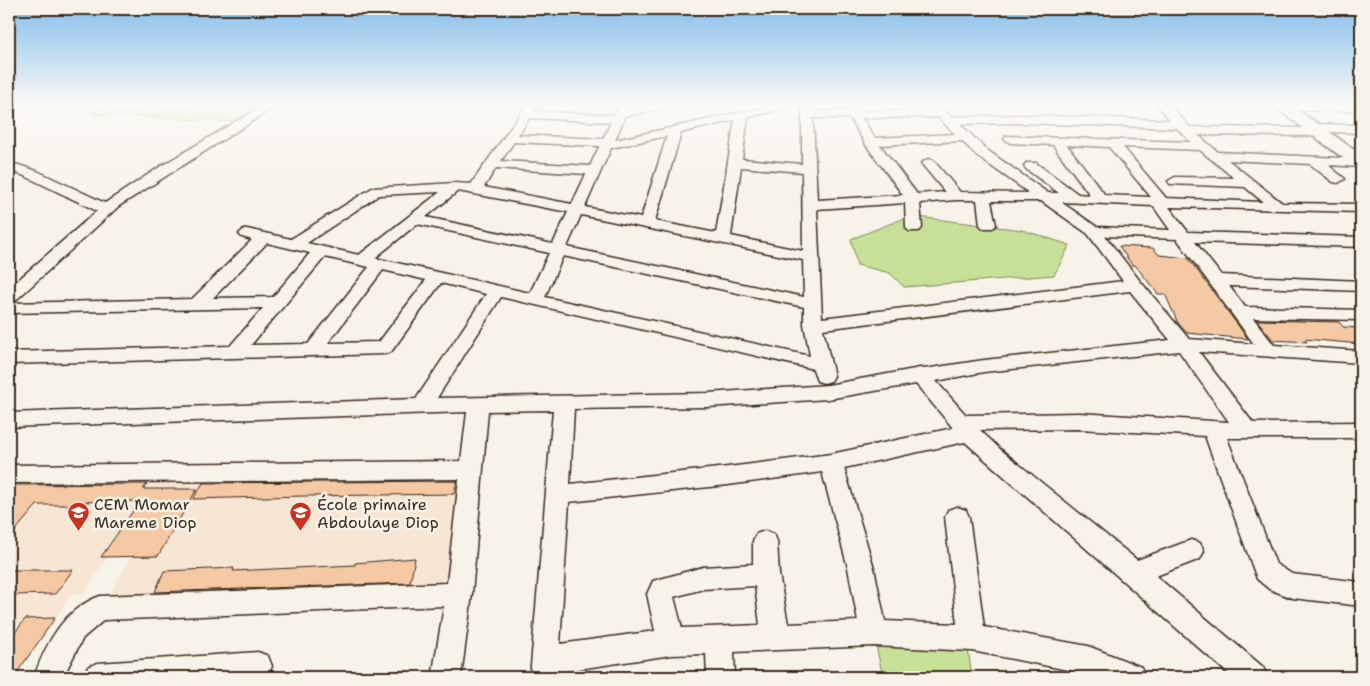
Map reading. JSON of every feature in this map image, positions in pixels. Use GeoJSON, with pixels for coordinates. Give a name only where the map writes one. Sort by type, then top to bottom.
{"type":"FeatureCollection","features":[{"type":"Feature","properties":{"kind":"street"},"geometry":{"type":"LineString","coordinates":[[9,299],[43,265],[114,203],[217,138]]}},
{"type":"Feature","properties":{"kind":"street"},"geometry":{"type":"LineString","coordinates":[[510,138],[606,145],[640,138]]}},
{"type":"Feature","properties":{"kind":"street"},"geometry":{"type":"LineString","coordinates":[[475,189],[510,138]]}},
{"type":"Feature","properties":{"kind":"street"},"geometry":{"type":"LineString","coordinates":[[535,300],[609,138]]}},
{"type":"Feature","properties":{"kind":"street"},"geometry":{"type":"LineString","coordinates":[[647,223],[673,138]]}},
{"type":"Feature","properties":{"kind":"street"},"geometry":{"type":"LineString","coordinates":[[723,238],[739,138]]}},
{"type":"Feature","properties":{"kind":"street"},"geometry":{"type":"LineString","coordinates":[[808,138],[813,324],[828,392]]}},
{"type":"Feature","properties":{"kind":"street"},"geometry":{"type":"LineString","coordinates":[[868,138],[912,197],[914,228]]}},
{"type":"Feature","properties":{"kind":"street"},"geometry":{"type":"LineString","coordinates":[[870,142],[945,138]]}},
{"type":"Feature","properties":{"kind":"street"},"geometry":{"type":"LineString","coordinates":[[965,138],[996,163],[1093,231],[1134,285],[1184,344],[1247,431]]}},
{"type":"Feature","properties":{"kind":"street"},"geometry":{"type":"LineString","coordinates":[[1195,138],[1278,207]]}},
{"type":"Feature","properties":{"kind":"street"},"geometry":{"type":"LineString","coordinates":[[1330,138],[1359,160]]}},
{"type":"Feature","properties":{"kind":"street"},"geometry":{"type":"LineString","coordinates":[[1010,139],[1204,146]]}},
{"type":"Feature","properties":{"kind":"street"},"geometry":{"type":"LineString","coordinates":[[1057,141],[1101,200]]}},
{"type":"Feature","properties":{"kind":"street"},"geometry":{"type":"LineString","coordinates":[[1112,142],[1161,203],[1183,236],[1269,350]]}},
{"type":"Feature","properties":{"kind":"street"},"geometry":{"type":"LineString","coordinates":[[1216,156],[1359,160]]}},
{"type":"Feature","properties":{"kind":"street"},"geometry":{"type":"LineString","coordinates":[[1312,160],[1338,179]]}},
{"type":"Feature","properties":{"kind":"street"},"geometry":{"type":"LineString","coordinates":[[928,162],[956,196]]}},
{"type":"Feature","properties":{"kind":"street"},"geometry":{"type":"LineString","coordinates":[[735,163],[809,168]]}},
{"type":"Feature","properties":{"kind":"street"},"geometry":{"type":"LineString","coordinates":[[491,164],[595,170]]}},
{"type":"Feature","properties":{"kind":"street"},"geometry":{"type":"LineString","coordinates":[[9,166],[32,174],[107,210]]}},
{"type":"Feature","properties":{"kind":"street"},"geometry":{"type":"LineString","coordinates":[[1031,166],[1076,199]]}},
{"type":"Feature","properties":{"kind":"street"},"geometry":{"type":"LineString","coordinates":[[1186,170],[1235,171]]}},
{"type":"Feature","properties":{"kind":"street"},"geometry":{"type":"LineString","coordinates":[[1175,181],[1248,182]]}},
{"type":"Feature","properties":{"kind":"street"},"geometry":{"type":"LineString","coordinates":[[293,245],[377,191],[455,187],[577,208],[811,257]]}},
{"type":"Feature","properties":{"kind":"street"},"geometry":{"type":"LineString","coordinates":[[361,260],[455,187]]}},
{"type":"Feature","properties":{"kind":"street"},"geometry":{"type":"LineString","coordinates":[[810,205],[912,197],[983,196],[1278,207],[1361,208]]}},
{"type":"Feature","properties":{"kind":"street"},"geometry":{"type":"LineString","coordinates":[[983,196],[988,225]]}},
{"type":"Feature","properties":{"kind":"street"},"geometry":{"type":"LineString","coordinates":[[414,219],[812,304]]}},
{"type":"Feature","properties":{"kind":"street"},"geometry":{"type":"LineString","coordinates":[[1093,231],[1358,245]]}},
{"type":"Feature","properties":{"kind":"street"},"geometry":{"type":"LineString","coordinates":[[198,304],[255,236],[821,365]]}},
{"type":"Feature","properties":{"kind":"street"},"geometry":{"type":"LineString","coordinates":[[235,352],[276,302],[321,252]]}},
{"type":"Feature","properties":{"kind":"street"},"geometry":{"type":"LineString","coordinates":[[314,349],[379,265]]}},
{"type":"Feature","properties":{"kind":"street"},"geometry":{"type":"LineString","coordinates":[[9,358],[384,348],[436,278]]}},
{"type":"Feature","properties":{"kind":"street"},"geometry":{"type":"LineString","coordinates":[[1216,280],[1361,286]]}},
{"type":"Feature","properties":{"kind":"street"},"geometry":{"type":"LineString","coordinates":[[813,324],[887,317],[1041,295],[1134,285]]}},
{"type":"Feature","properties":{"kind":"street"},"geometry":{"type":"LineString","coordinates":[[421,407],[497,292]]}},
{"type":"Feature","properties":{"kind":"street"},"geometry":{"type":"LineString","coordinates":[[9,299],[198,304],[276,302]]}},
{"type":"Feature","properties":{"kind":"street"},"geometry":{"type":"LineString","coordinates":[[1241,312],[1361,315]]}},
{"type":"Feature","properties":{"kind":"street"},"geometry":{"type":"LineString","coordinates":[[9,420],[478,404],[690,401],[828,392],[920,375],[984,366],[1184,344],[1361,357]]}},
{"type":"Feature","properties":{"kind":"street"},"geometry":{"type":"LineString","coordinates":[[920,375],[965,428],[1050,504],[1134,573],[1253,677]]}},
{"type":"Feature","properties":{"kind":"street"},"geometry":{"type":"LineString","coordinates":[[564,402],[544,668],[672,642],[874,633],[972,638],[1088,660],[1131,677]]}},
{"type":"Feature","properties":{"kind":"street"},"geometry":{"type":"LineString","coordinates":[[447,677],[459,594],[478,404]]}},
{"type":"Feature","properties":{"kind":"street"},"geometry":{"type":"LineString","coordinates":[[557,494],[728,476],[831,462],[965,428],[1078,421],[1247,431],[1361,430]]}},
{"type":"Feature","properties":{"kind":"street"},"geometry":{"type":"LineString","coordinates":[[1213,429],[1266,570],[1278,580],[1292,586],[1361,594]]}},
{"type":"Feature","properties":{"kind":"street"},"geometry":{"type":"LineString","coordinates":[[831,462],[860,568],[874,633]]}},
{"type":"Feature","properties":{"kind":"street"},"geometry":{"type":"LineString","coordinates":[[9,474],[471,470]]}},
{"type":"Feature","properties":{"kind":"street"},"geometry":{"type":"LineString","coordinates":[[957,517],[972,638]]}},
{"type":"Feature","properties":{"kind":"street"},"geometry":{"type":"LineString","coordinates":[[765,541],[766,574],[776,637]]}},
{"type":"Feature","properties":{"kind":"street"},"geometry":{"type":"LineString","coordinates":[[1134,573],[1192,551]]}},
{"type":"Feature","properties":{"kind":"street"},"geometry":{"type":"LineString","coordinates":[[672,642],[660,594],[662,589],[703,578],[766,574]]}},
{"type":"Feature","properties":{"kind":"street"},"geometry":{"type":"LineString","coordinates":[[48,677],[71,630],[86,615],[100,608],[459,594]]}},
{"type":"Feature","properties":{"kind":"street"},"geometry":{"type":"LineString","coordinates":[[719,639],[721,677]]}},
{"type":"Feature","properties":{"kind":"street"},"geometry":{"type":"LineString","coordinates":[[98,677],[258,666]]}},
{"type":"Feature","properties":{"kind":"shaded area","name":"École primaire Abdoulaye Diop"},"geometry":{"type":"Polygon","coordinates":[[[464,474],[447,591],[104,604],[131,556],[108,557],[84,593],[73,593],[14,677],[9,677],[9,478],[464,474]]]}},
{"type":"Feature","properties":{"kind":"green space"},"geometry":{"type":"Polygon","coordinates":[[[910,216],[1022,230],[1070,245],[1054,275],[904,287],[890,273],[857,265],[851,239],[910,216]]]}},
{"type":"Feature","properties":{"kind":"green space"},"geometry":{"type":"Polygon","coordinates":[[[873,632],[966,636],[972,677],[883,677],[873,632]]]}},
{"type":"Feature","properties":{"kind":"building"},"geometry":{"type":"Polygon","coordinates":[[[1119,246],[1153,248],[1159,255],[1188,258],[1248,339],[1187,333],[1178,323],[1165,294],[1158,294],[1135,265],[1132,265],[1119,246]]]}},
{"type":"Feature","properties":{"kind":"building"},"geometry":{"type":"Polygon","coordinates":[[[1257,320],[1339,322],[1343,327],[1361,328],[1361,344],[1305,339],[1307,342],[1273,340],[1257,320]]]}},
{"type":"Feature","properties":{"kind":"building"},"geometry":{"type":"Polygon","coordinates":[[[457,481],[454,494],[193,499],[203,483],[457,481]]]}},
{"type":"Feature","properties":{"kind":"building"},"geometry":{"type":"Polygon","coordinates":[[[147,484],[143,489],[197,489],[158,556],[101,557],[140,501],[73,502],[70,505],[37,505],[9,538],[9,485],[147,484]]]}},
{"type":"Feature","properties":{"kind":"building"},"geometry":{"type":"Polygon","coordinates":[[[415,558],[410,583],[155,592],[164,571],[234,568],[233,571],[355,565],[355,563],[415,558]]]}},
{"type":"Feature","properties":{"kind":"building"},"geometry":{"type":"Polygon","coordinates":[[[9,570],[73,570],[55,594],[9,595],[9,570]]]}},
{"type":"Feature","properties":{"kind":"building"},"geometry":{"type":"Polygon","coordinates":[[[55,618],[14,677],[9,677],[9,641],[25,619],[55,618]]]}},
{"type":"Feature","properties":{"kind":"place","name":"CEM Momar Mareme Diop"},"geometry":{"type":"Point","coordinates":[78,532]}},
{"type":"Feature","properties":{"kind":"place","name":"École primaire Abdoulaye Diop"},"geometry":{"type":"Point","coordinates":[301,532]}}]}
